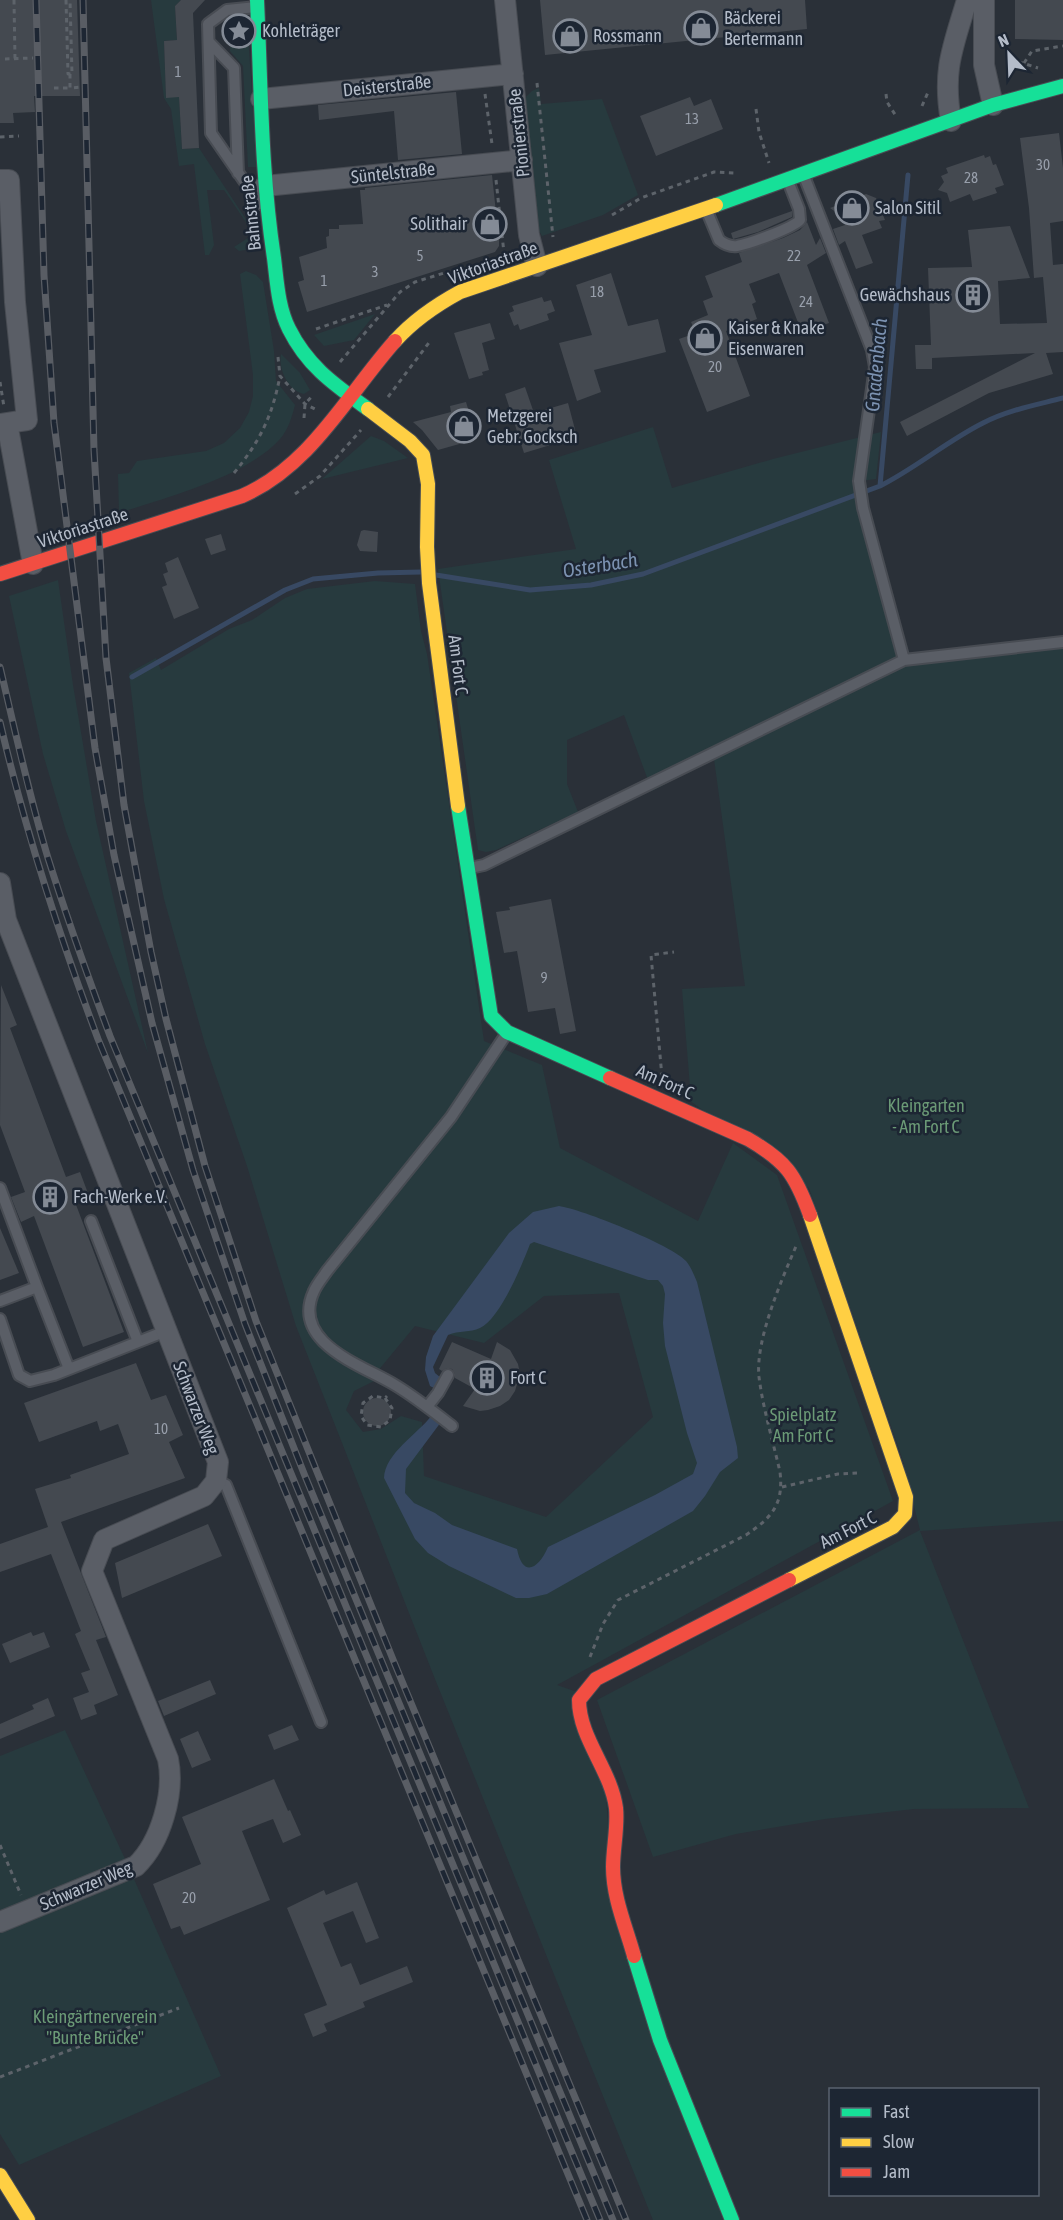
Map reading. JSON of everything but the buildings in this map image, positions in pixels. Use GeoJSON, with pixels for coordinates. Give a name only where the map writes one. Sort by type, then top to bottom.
{"type":"FeatureCollection","features":[{"type":"Feature","properties":{"kind":"street","name":"Pionierstraße"},"geometry":{"type":"LineString","coordinates":[[505,0],[529,235],[537,266]]}},
{"type":"Feature","properties":{"kind":"street"},"geometry":{"type":"LineString","coordinates":[[951,121],[947,101],[946,75],[967,0]]}},
{"type":"Feature","properties":{"kind":"street"},"geometry":{"type":"LineString","coordinates":[[984,0],[984,65],[993,105]]}},
{"type":"Feature","properties":{"kind":"street","name":"Bahnstraße"},"geometry":{"type":"LineString","coordinates":[[257,4],[267,214],[281,309],[289,329],[303,352],[321,374],[351,395]]}},
{"type":"Feature","properties":{"kind":"street","name":"Deisterstraße"},"geometry":{"type":"LineString","coordinates":[[261,99],[513,74]]}},
{"type":"Feature","properties":{"kind":"street","name":"Viktoriastraße"},"geometry":{"type":"LineString","coordinates":[[0,574],[258,489],[280,474],[332,423],[351,395],[403,332],[436,305],[460,292],[783,182],[993,105],[1063,86]]}},
{"type":"Feature","properties":{"kind":"street","name":"Süntelstraße"},"geometry":{"type":"LineString","coordinates":[[265,186],[522,160]]}},
{"type":"Feature","properties":{"kind":"street"},"geometry":{"type":"LineString","coordinates":[[0,180],[9,180],[15,302],[27,420],[3,424],[33,564]]}},
{"type":"Feature","properties":{"kind":"street","name":"Am Fort C"},"geometry":{"type":"LineString","coordinates":[[351,395],[410,441],[423,455],[428,484],[429,583],[491,1016],[507,1032],[748,1139],[789,1166],[814,1225],[906,1497],[905,1514],[893,1527],[596,1679]]}},
{"type":"Feature","properties":{"kind":"street","name":"Schwarzer Weg"},"geometry":{"type":"LineString","coordinates":[[0,883],[6,920],[218,1462],[216,1481],[204,1496],[104,1540],[92,1570],[168,1759],[171,1773],[170,1788],[166,1807],[154,1839],[145,1857],[136,1866],[0,1922]]}},
{"type":"Feature","properties":{"kind":"street"},"geometry":{"type":"LineString","coordinates":[[596,1679],[582,1694],[579,1700],[579,1711],[608,1780],[616,1808],[613,1869],[617,1899],[660,2040],[732,2220]]}},
{"type":"Feature","properties":{"kind":"street"},"geometry":{"type":"LineString","coordinates":[[0,2175],[28,2220]]}},
{"type":"Feature","properties":{"kind":"lane"},"geometry":{"type":"LineString","coordinates":[[257,4],[226,10],[208,24],[212,133],[267,214]]}},
{"type":"Feature","properties":{"kind":"lane"},"geometry":{"type":"LineString","coordinates":[[209,42],[234,68],[238,174]]}},
{"type":"Feature","properties":{"kind":"lane"},"geometry":{"type":"LineString","coordinates":[[804,174],[872,350],[875,367],[859,481],[863,508],[904,660]]}},
{"type":"Feature","properties":{"kind":"lane"},"geometry":{"type":"LineString","coordinates":[[706,208],[719,240],[723,244],[736,246],[792,226],[800,220],[799,209],[783,182]]}},
{"type":"Feature","properties":{"kind":"lane"},"geometry":{"type":"LineString","coordinates":[[468,868],[484,865],[904,660],[1063,642]]}},
{"type":"Feature","properties":{"kind":"lane"},"geometry":{"type":"LineString","coordinates":[[452,1426],[395,1386],[331,1350],[321,1341],[311,1317],[310,1302],[314,1290],[451,1117],[507,1032]]}},
{"type":"Feature","properties":{"kind":"lane"},"geometry":{"type":"LineString","coordinates":[[0,1188],[69,1369]]}},
{"type":"Feature","properties":{"kind":"lane"},"geometry":{"type":"LineString","coordinates":[[91,1221],[138,1342]]}},
{"type":"Feature","properties":{"kind":"lane"},"geometry":{"type":"LineString","coordinates":[[0,1301],[38,1287]]}},
{"type":"Feature","properties":{"kind":"lane"},"geometry":{"type":"LineString","coordinates":[[0,1319],[19,1375],[30,1381],[69,1369],[166,1331]]}},
{"type":"Feature","properties":{"kind":"lane"},"geometry":{"type":"LineString","coordinates":[[430,1409],[447,1375]]}},
{"type":"Feature","properties":{"kind":"lane"},"geometry":{"type":"LineString","coordinates":[[216,1481],[226,1485],[321,1722]]}},
{"type":"Feature","properties":{"kind":"path"},"geometry":{"type":"LineString","coordinates":[[14,0],[15,58]]}},
{"type":"Feature","properties":{"kind":"path"},"geometry":{"type":"LineString","coordinates":[[68,0],[72,74],[70,74],[70,88]]}},
{"type":"Feature","properties":{"kind":"path"},"geometry":{"type":"LineString","coordinates":[[1024,63],[1032,51],[1063,46]]}},
{"type":"Feature","properties":{"kind":"path"},"geometry":{"type":"LineString","coordinates":[[5,59],[33,57]]}},
{"type":"Feature","properties":{"kind":"path"},"geometry":{"type":"LineString","coordinates":[[1010,59],[1038,68]]}},
{"type":"Feature","properties":{"kind":"path"},"geometry":{"type":"LineString","coordinates":[[537,83],[553,237]]}},
{"type":"Feature","properties":{"kind":"path"},"geometry":{"type":"LineString","coordinates":[[54,88],[81,87]]}},
{"type":"Feature","properties":{"kind":"path"},"geometry":{"type":"LineString","coordinates":[[886,94],[887,102],[897,119]]}},
{"type":"Feature","properties":{"kind":"path"},"geometry":{"type":"LineString","coordinates":[[756,109],[759,132],[783,182]]}},
{"type":"Feature","properties":{"kind":"path"},"geometry":{"type":"LineString","coordinates":[[0,137],[20,136]]}},
{"type":"Feature","properties":{"kind":"path"},"geometry":{"type":"LineString","coordinates":[[289,329],[316,329],[388,305]]}},
{"type":"Feature","properties":{"kind":"path"},"geometry":{"type":"LineString","coordinates":[[230,478],[253,450],[265,429],[274,404],[280,376]]}},
{"type":"Feature","properties":{"kind":"path"},"geometry":{"type":"LineString","coordinates":[[0,382],[3,424]]}},
{"type":"Feature","properties":{"kind":"path"},"geometry":{"type":"LineString","coordinates":[[658,1099],[664,1092],[651,955],[674,952]]}},
{"type":"Feature","properties":{"kind":"path"},"geometry":{"type":"LineString","coordinates":[[596,1679],[590,1657],[603,1624],[618,1600],[746,1535],[761,1524],[778,1503],[782,1487],[759,1376],[761,1350],[771,1310],[796,1246],[803,1231],[814,1225]]}},
{"type":"Feature","properties":{"kind":"path"},"geometry":{"type":"LineString","coordinates":[[385,1398],[395,1386]]}},
{"type":"Feature","properties":{"kind":"path"},"geometry":{"type":"LineString","coordinates":[[372,1396],[385,1398],[392,1408],[390,1420],[381,1427],[367,1425],[361,1416],[363,1403],[372,1396]]}},
{"type":"Feature","properties":{"kind":"path"},"geometry":{"type":"LineString","coordinates":[[782,1487],[838,1474],[859,1473]]}},
{"type":"Feature","properties":{"kind":"path"},"geometry":{"type":"LineString","coordinates":[[0,1845],[27,1911]]}},
{"type":"Feature","properties":{"kind":"path"},"geometry":{"type":"LineString","coordinates":[[0,2078],[179,2008]]}},
{"type":"Feature","properties":{"kind":"green space"},"geometry":{"type":"Polygon","coordinates":[[[151,0],[181,0],[175,6],[177,40],[164,41],[166,97],[179,97],[182,149],[199,148],[257,236],[257,245],[252,249],[239,251],[234,247],[254,234],[224,190],[207,190],[214,245],[209,255],[205,255],[194,164],[179,166],[171,109],[164,98],[151,0]]]}},
{"type":"Feature","properties":{"kind":"green space"},"geometry":{"type":"Polygon","coordinates":[[[244,28],[248,35],[257,167],[248,167],[243,66],[230,51],[234,33],[244,28]]]}},
{"type":"Feature","properties":{"kind":"green space"},"geometry":{"type":"Polygon","coordinates":[[[539,88],[541,104],[602,99],[638,195],[603,215],[542,236],[537,227],[524,99],[539,88]]]}},
{"type":"Feature","properties":{"kind":"green space"},"geometry":{"type":"Polygon","coordinates":[[[246,271],[256,275],[263,282],[274,351],[276,381],[295,405],[287,427],[280,439],[265,452],[227,475],[182,493],[119,513],[118,474],[129,473],[137,461],[206,451],[224,443],[240,428],[249,412],[253,396],[253,375],[240,274],[246,271]]]}},
{"type":"Feature","properties":{"kind":"green space"},"geometry":{"type":"Polygon","coordinates":[[[375,314],[354,340],[324,346],[314,335],[375,314]]]}},
{"type":"Feature","properties":{"kind":"green space"},"geometry":{"type":"Polygon","coordinates":[[[281,354],[300,373],[310,390],[304,394],[293,389],[285,378],[280,360],[281,354]]]}},
{"type":"Feature","properties":{"kind":"green space","name":"Kleingarten - Am Fort C"},"geometry":{"type":"Polygon","coordinates":[[[653,427],[672,488],[773,459],[881,432],[876,479],[860,481],[904,659],[1063,642],[1063,1521],[920,1531],[1029,1808],[914,1809],[825,1819],[736,1834],[653,1857],[597,1700],[920,1530],[903,1461],[809,1188],[689,1100],[690,1087],[682,989],[745,986],[714,759],[652,791],[624,715],[567,740],[567,784],[578,812],[496,850],[486,852],[478,850],[438,569],[576,549],[549,460],[653,427]]]}},
{"type":"Feature","properties":{"kind":"green space"},"geometry":{"type":"Polygon","coordinates":[[[371,436],[384,441],[408,458],[322,479],[371,436]]]}},
{"type":"Feature","properties":{"kind":"green space"},"geometry":{"type":"Polygon","coordinates":[[[58,580],[96,821],[148,1053],[66,831],[43,754],[9,596],[58,580]]]}},
{"type":"Feature","properties":{"kind":"green space","name":"Spielplatz Am Fort C"},"geometry":{"type":"Polygon","coordinates":[[[375,581],[415,584],[484,1041],[542,1065],[560,1148],[698,1221],[733,1143],[777,1175],[893,1501],[557,1685],[577,1692],[605,1782],[610,1855],[728,2220],[653,2220],[435,1679],[296,1326],[247,1166],[205,1044],[164,899],[144,801],[129,673],[156,658],[161,670],[229,629],[252,620],[285,598],[307,589],[375,581]],[[619,1293],[544,1296],[484,1343],[415,1326],[372,1378],[374,1381],[354,1391],[346,1410],[363,1432],[381,1429],[401,1416],[422,1422],[424,1476],[546,1517],[653,1417],[619,1293]]]}},
{"type":"Feature","properties":{"kind":"green space","name":"Kleingärtnerverein \"Bunte Brücke\""},"geometry":{"type":"Polygon","coordinates":[[[65,1730],[221,2076],[19,2165],[0,2134],[0,1756],[65,1730]]]}},
{"type":"Feature","properties":{"kind":"water"},"geometry":{"type":"Polygon","coordinates":[[[559,1206],[645,1237],[677,1254],[688,1263],[697,1282],[738,1458],[720,1472],[693,1511],[547,1594],[516,1598],[449,1566],[428,1553],[415,1539],[384,1478],[390,1460],[396,1452],[432,1415],[441,1422],[406,1469],[405,1493],[414,1503],[435,1513],[452,1525],[517,1549],[523,1564],[527,1567],[536,1565],[548,1547],[693,1474],[697,1463],[665,1346],[663,1286],[658,1280],[648,1280],[534,1242],[530,1244],[516,1277],[488,1323],[476,1330],[448,1335],[433,1367],[435,1373],[441,1378],[436,1389],[430,1386],[425,1370],[426,1357],[433,1336],[509,1233],[533,1212],[559,1206]]]}},
{"type":"Feature","properties":{"kind":"waterway","name":"Gnadenbach"},"geometry":{"type":"LineString","coordinates":[[880,486],[908,175]]}},
{"type":"Feature","properties":{"kind":"waterway","name":"Osterbach"},"geometry":{"type":"LineString","coordinates":[[436,575],[530,590],[591,585],[643,574],[880,486],[993,418],[1063,398]]}},
{"type":"Feature","properties":{"kind":"waterway","name":"Osterbach"},"geometry":{"type":"LineString","coordinates":[[132,677],[285,590],[313,579],[421,572]]}},
{"type":"Feature","properties":{"kind":"railway"},"geometry":{"type":"LineString","coordinates":[[36,0],[44,275],[54,423],[95,748],[114,855],[152,1023],[193,1170],[245,1324],[305,1476],[613,2220]]}},
{"type":"Feature","properties":{"kind":"railway"},"geometry":{"type":"LineString","coordinates":[[83,0],[94,450],[106,658],[124,805],[151,952],[166,1019],[205,1166],[256,1321],[394,1662],[626,2220]]}},
{"type":"Feature","properties":{"kind":"railway"},"geometry":{"type":"LineString","coordinates":[[0,667],[28,787],[48,858],[110,1036],[600,2220]]}},
{"type":"Feature","properties":{"kind":"railway"},"geometry":{"type":"LineString","coordinates":[[0,722],[20,802],[44,882],[98,1039],[587,2220]]}},
{"type":"Feature","properties":{"kind":"traffic: fast"},"geometry":{"type":"LineString","coordinates":[[257,0],[266,194],[282,312],[296,342],[314,365],[368,409]]}},
{"type":"Feature","properties":{"kind":"traffic: fast"},"geometry":{"type":"LineString","coordinates":[[716,205],[993,105],[1063,86]]}},
{"type":"Feature","properties":{"kind":"traffic: fast"},"geometry":{"type":"LineString","coordinates":[[458,806],[491,1016],[507,1032],[610,1078]]}},
{"type":"Feature","properties":{"kind":"traffic: fast"},"geometry":{"type":"LineString","coordinates":[[634,1956],[660,2040],[732,2220]]}},
{"type":"Feature","properties":{"kind":"traffic: slow"},"geometry":{"type":"LineString","coordinates":[[395,341],[425,314],[460,292],[716,205]]}},
{"type":"Feature","properties":{"kind":"traffic: slow"},"geometry":{"type":"LineString","coordinates":[[368,409],[410,441],[423,455],[428,484],[429,583],[458,806]]}},
{"type":"Feature","properties":{"kind":"traffic: slow"},"geometry":{"type":"LineString","coordinates":[[789,1580],[893,1527],[905,1514],[906,1497],[810,1215]]}},
{"type":"Feature","properties":{"kind":"traffic: slow"},"geometry":{"type":"LineString","coordinates":[[0,2175],[28,2220]]}},
{"type":"Feature","properties":{"kind":"traffic: jam"},"geometry":{"type":"LineString","coordinates":[[0,574],[242,496],[266,483],[308,448],[395,341]]}},
{"type":"Feature","properties":{"kind":"traffic: jam"},"geometry":{"type":"LineString","coordinates":[[610,1078],[748,1139],[772,1154],[794,1179],[810,1215]]}},
{"type":"Feature","properties":{"kind":"traffic: jam"},"geometry":{"type":"LineString","coordinates":[[634,1956],[614,1879],[616,1808],[613,1794],[584,1728],[579,1700],[596,1679],[789,1580]]}},
{"type":"Feature","properties":{"kind":"place","name":"Bäckerei Bertermann"},"geometry":{"type":"Point","coordinates":[701,28]}},
{"type":"Feature","properties":{"kind":"place","name":"Kohleträger"},"geometry":{"type":"Point","coordinates":[239,31]}},
{"type":"Feature","properties":{"kind":"place","name":"Rossmann"},"geometry":{"type":"Point","coordinates":[570,36]}},
{"type":"Feature","properties":{"kind":"place","name":"Salon Sitil"},"geometry":{"type":"Point","coordinates":[852,208]}},
{"type":"Feature","properties":{"kind":"place","name":"Solithair"},"geometry":{"type":"Point","coordinates":[490,224]}},
{"type":"Feature","properties":{"kind":"place","name":"Gewächshaus"},"geometry":{"type":"Point","coordinates":[973,295]}},
{"type":"Feature","properties":{"kind":"place","name":"Kaiser & Knake Eisenwaren"},"geometry":{"type":"Point","coordinates":[705,338]}},
{"type":"Feature","properties":{"kind":"place","name":"Metzgerei Gebr. Gocksch"},"geometry":{"type":"Point","coordinates":[464,426]}},
{"type":"Feature","properties":{"kind":"place","name":"Fach-Werk e.V."},"geometry":{"type":"Point","coordinates":[50,1197]}},
{"type":"Feature","properties":{"kind":"place","name":"Fort C"},"geometry":{"type":"Point","coordinates":[487,1378]}}]}
